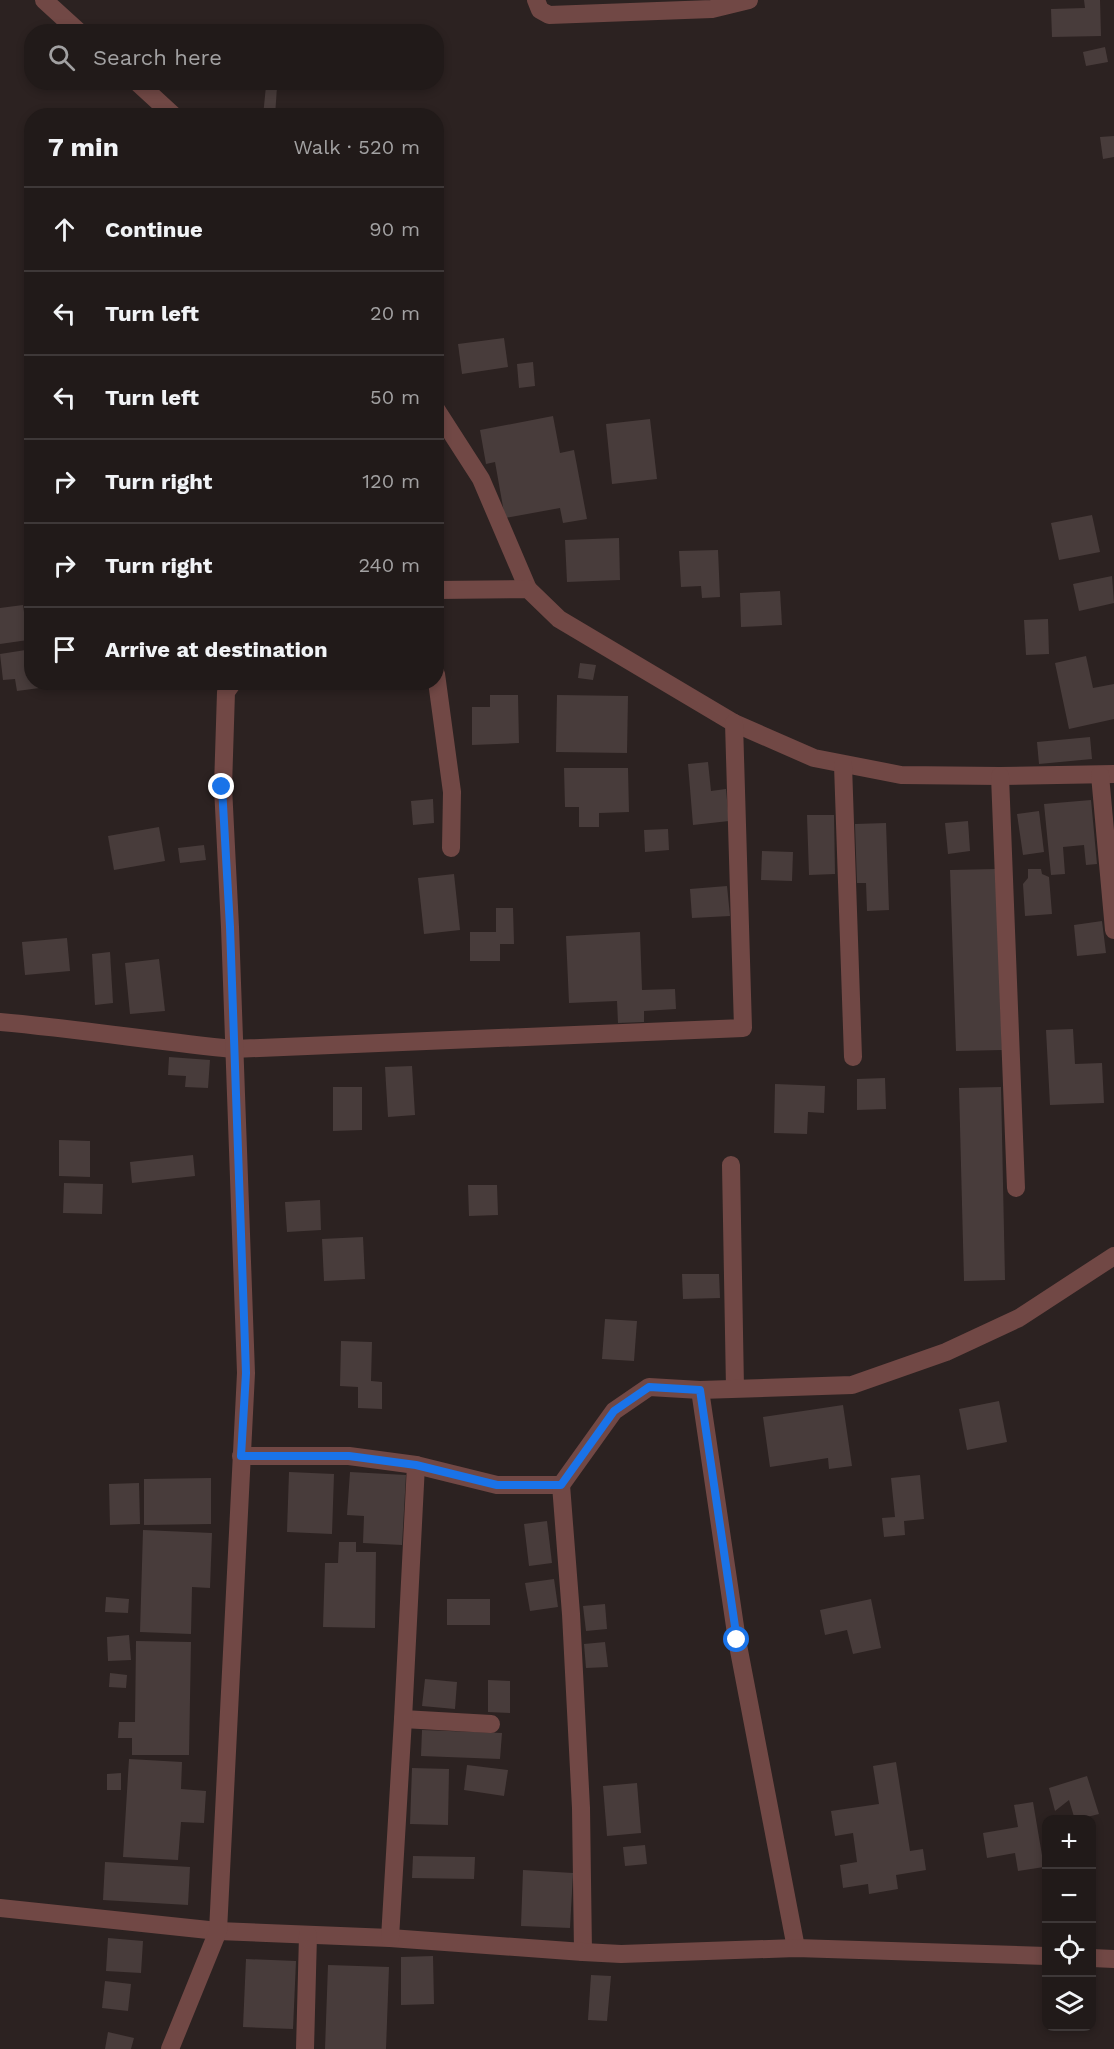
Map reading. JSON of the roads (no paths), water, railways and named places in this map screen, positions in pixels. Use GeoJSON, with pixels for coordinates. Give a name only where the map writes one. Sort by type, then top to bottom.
{"type":"FeatureCollection","features":[{"type":"Feature","properties":{"kind":"street"},"geometry":{"type":"LineString","coordinates":[[44,0],[70,24]]}},
{"type":"Feature","properties":{"kind":"street"},"geometry":{"type":"LineString","coordinates":[[536,0],[540,10],[549,15],[712,9],[749,0]]}},
{"type":"Feature","properties":{"kind":"street"},"geometry":{"type":"LineString","coordinates":[[146,90],[165,108]]}},
{"type":"Feature","properties":{"kind":"street"},"geometry":{"type":"LineString","coordinates":[[444,421],[481,479],[528,589],[559,619],[734,723],[814,758],[901,775],[1107,774],[1114,930]]}},
{"type":"Feature","properties":{"kind":"street"},"geometry":{"type":"LineString","coordinates":[[444,590],[528,589]]}},
{"type":"Feature","properties":{"kind":"street"},"geometry":{"type":"LineString","coordinates":[[170,2049],[218,1931],[246,1373],[230,927],[222,787],[227,690]]}},
{"type":"Feature","properties":{"kind":"street"},"geometry":{"type":"LineString","coordinates":[[438,690],[452,792],[451,848]]}},
{"type":"Feature","properties":{"kind":"street"},"geometry":{"type":"LineString","coordinates":[[0,1022],[69,1028],[233,1049],[743,1028],[734,723]]}},
{"type":"Feature","properties":{"kind":"street"},"geometry":{"type":"LineString","coordinates":[[843,765],[853,1056]]}},
{"type":"Feature","properties":{"kind":"street"},"geometry":{"type":"LineString","coordinates":[[1000,776],[1016,1188]]}},
{"type":"Feature","properties":{"kind":"street"},"geometry":{"type":"LineString","coordinates":[[731,1166],[735,1388]]}},
{"type":"Feature","properties":{"kind":"street"},"geometry":{"type":"LineString","coordinates":[[583,1952],[581,1808],[571,1614],[561,1485],[614,1411],[649,1387],[700,1390],[852,1385],[946,1353],[1019,1318],[1114,1256]]}},
{"type":"Feature","properties":{"kind":"street"},"geometry":{"type":"LineString","coordinates":[[700,1390],[737,1640],[796,1948]]}},
{"type":"Feature","properties":{"kind":"street"},"geometry":{"type":"LineString","coordinates":[[241,1456],[349,1456],[416,1465],[497,1485],[561,1485]]}},
{"type":"Feature","properties":{"kind":"street"},"geometry":{"type":"LineString","coordinates":[[390,1938],[416,1465]]}},
{"type":"Feature","properties":{"kind":"street"},"geometry":{"type":"LineString","coordinates":[[403,1719],[491,1724]]}},
{"type":"Feature","properties":{"kind":"street"},"geometry":{"type":"LineString","coordinates":[[0,1908],[218,1931],[390,1938],[621,1954],[796,1948],[1042,1956]]}},
{"type":"Feature","properties":{"kind":"street"},"geometry":{"type":"LineString","coordinates":[[305,2049],[308,1935]]}},
{"type":"Feature","properties":{"kind":"street"},"geometry":{"type":"LineString","coordinates":[[1096,1958],[1114,1959]]}}]}
